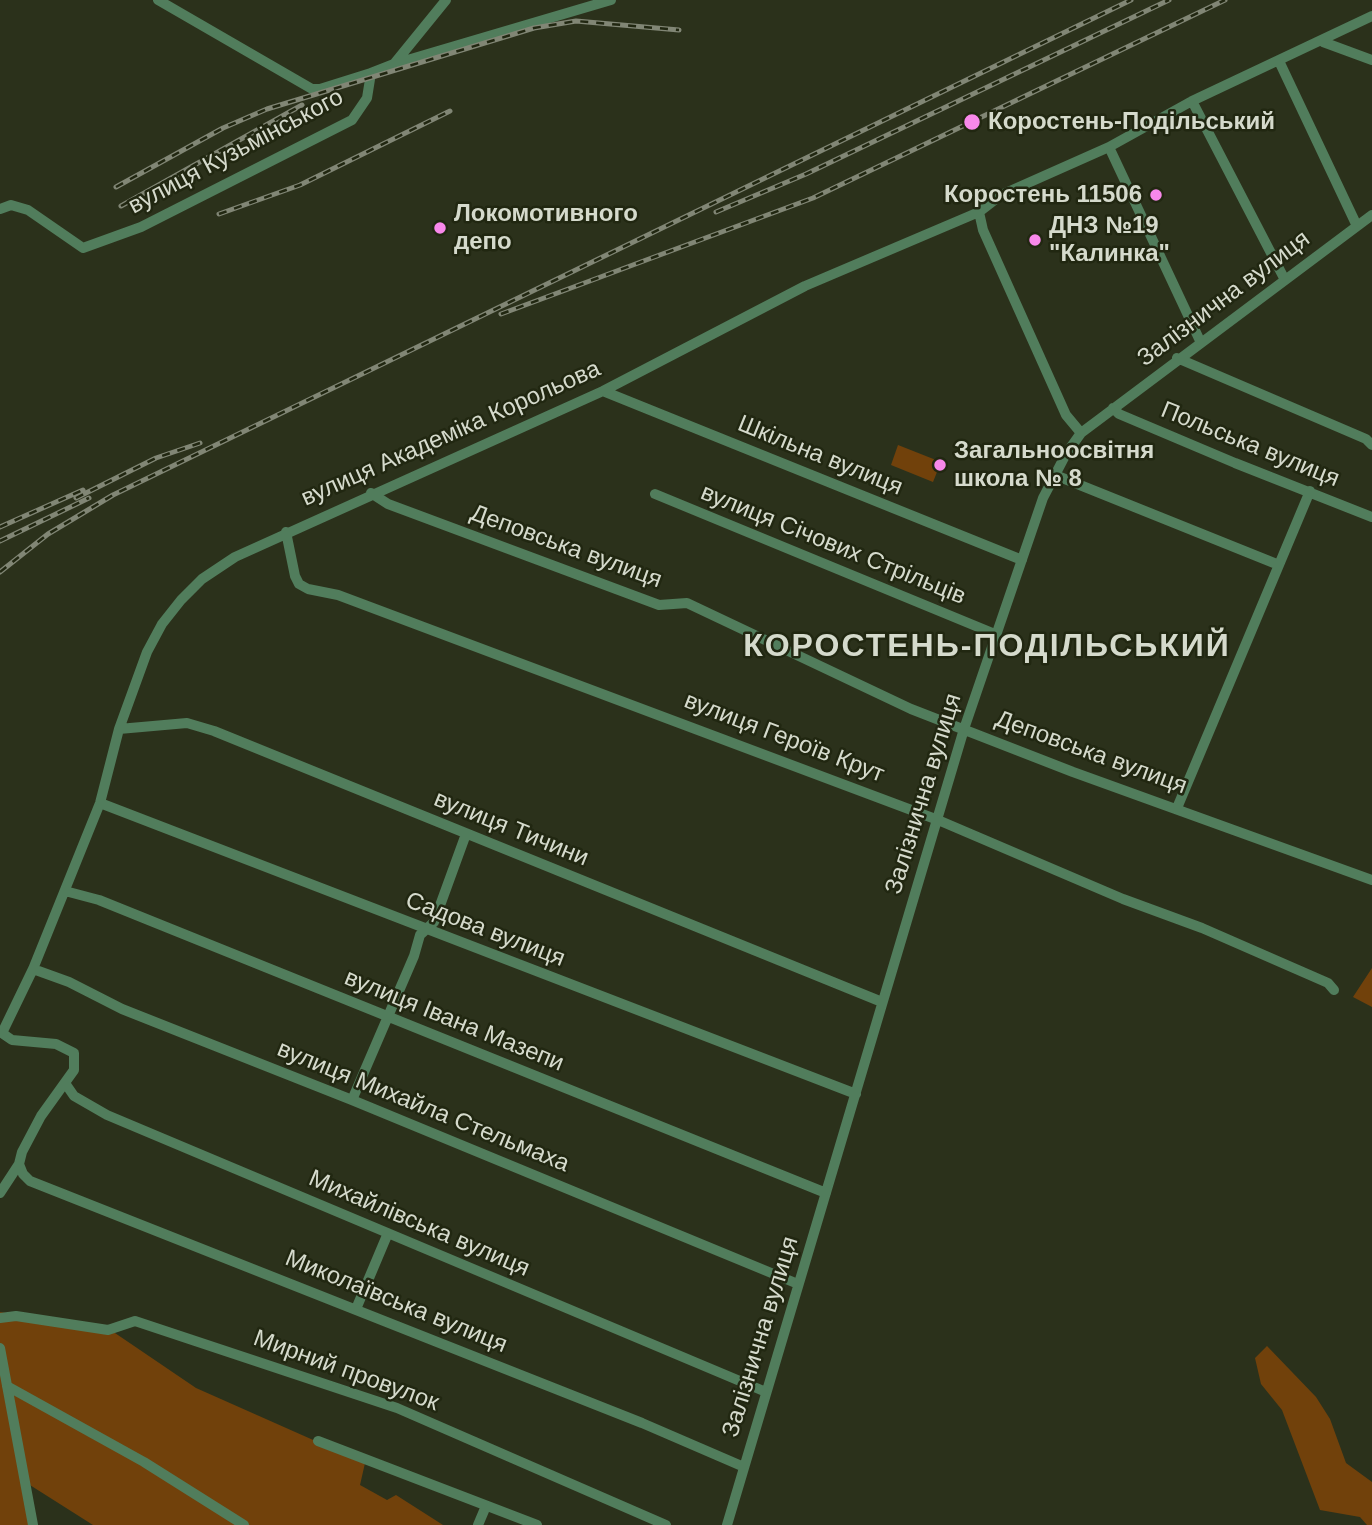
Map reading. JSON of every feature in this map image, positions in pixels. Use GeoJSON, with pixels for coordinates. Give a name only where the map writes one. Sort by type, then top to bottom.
{"type":"FeatureCollection","features":[{"type":"Feature","properties":{"kind":"street"},"geometry":{"type":"LineString","coordinates":[[159,0],[304,86],[320,89],[371,73]]}},
{"type":"Feature","properties":{"kind":"street","name":"вулиця Кузьмінського"},"geometry":{"type":"LineString","coordinates":[[0,209],[20,206],[75,244],[90,247],[141,227],[352,120],[367,98],[371,73],[394,64],[446,0]]}},
{"type":"Feature","properties":{"kind":"street"},"geometry":{"type":"LineString","coordinates":[[394,64],[611,0]]}},
{"type":"Feature","properties":{"kind":"street","name":"вулиця Академіка Корольова"},"geometry":{"type":"LineString","coordinates":[[0,1193],[19,1164],[41,1116],[65,1083],[76,1061],[75,1053],[66,1047],[18,1042],[1,1035],[33,969],[100,803],[119,729],[147,652],[162,624],[202,579],[235,557],[286,531],[603,391],[804,286],[979,212],[1002,195],[1109,147],[1192,101],[1323,42],[1372,16]]}},
{"type":"Feature","properties":{"kind":"street"},"geometry":{"type":"LineString","coordinates":[[1323,42],[1372,60]]}},
{"type":"Feature","properties":{"kind":"street"},"geometry":{"type":"LineString","coordinates":[[1279,61],[1357,226]]}},
{"type":"Feature","properties":{"kind":"street"},"geometry":{"type":"LineString","coordinates":[[1192,101],[1285,280]]}},
{"type":"Feature","properties":{"kind":"street"},"geometry":{"type":"LineString","coordinates":[[1109,147],[1200,343]]}},
{"type":"Feature","properties":{"kind":"street"},"geometry":{"type":"LineString","coordinates":[[979,212],[983,230],[1066,415],[1082,433]]}},
{"type":"Feature","properties":{"kind":"street","name":"Залізнична вулиця"},"geometry":{"type":"LineString","coordinates":[[727,1525],[964,730],[1043,498],[1082,433],[1177,358],[1372,215]]}},
{"type":"Feature","properties":{"kind":"street"},"geometry":{"type":"LineString","coordinates":[[1177,358],[1366,439],[1372,445]]}},
{"type":"Feature","properties":{"kind":"street","name":"Шкільна вулиця"},"geometry":{"type":"LineString","coordinates":[[603,391],[1023,560]]}},
{"type":"Feature","properties":{"kind":"street","name":"Польська вулиця"},"geometry":{"type":"LineString","coordinates":[[1114,408],[1119,414],[1372,517]]}},
{"type":"Feature","properties":{"kind":"street"},"geometry":{"type":"LineString","coordinates":[[1055,475],[1279,565]]}},
{"type":"Feature","properties":{"kind":"street"},"geometry":{"type":"LineString","coordinates":[[1177,808],[1310,491]]}},
{"type":"Feature","properties":{"kind":"street","name":"Деповська вулиця"},"geometry":{"type":"LineString","coordinates":[[371,494],[464,533],[659,605],[687,603],[911,709],[1372,880]]}},
{"type":"Feature","properties":{"kind":"street","name":"вулиця Січових Стрільців"},"geometry":{"type":"LineString","coordinates":[[656,494],[995,634]]}},
{"type":"Feature","properties":{"kind":"street","name":"вулиця Героїв Крут"},"geometry":{"type":"LineString","coordinates":[[286,531],[295,576],[299,583],[308,589],[364,604],[938,820],[1123,899],[1202,928],[1328,984],[1334,990]]}},
{"type":"Feature","properties":{"kind":"street","name":"вулиця Тичини"},"geometry":{"type":"LineString","coordinates":[[119,729],[187,723],[882,1002]]}},
{"type":"Feature","properties":{"kind":"street","name":"Садова вулиця"},"geometry":{"type":"LineString","coordinates":[[100,803],[132,812],[425,929],[856,1094]]}},
{"type":"Feature","properties":{"kind":"street"},"geometry":{"type":"LineString","coordinates":[[352,1100],[425,929],[434,922],[467,834]]}},
{"type":"Feature","properties":{"kind":"street","name":"вулиця Івана Мазепи"},"geometry":{"type":"LineString","coordinates":[[65,891],[99,900],[826,1193]]}},
{"type":"Feature","properties":{"kind":"street","name":"вулиця Михайла Стельмаха"},"geometry":{"type":"LineString","coordinates":[[33,969],[69,982],[122,1009],[352,1100],[799,1284]]}},
{"type":"Feature","properties":{"kind":"street","name":"Михайлівська вулиця"},"geometry":{"type":"LineString","coordinates":[[65,1083],[74,1096],[98,1111],[766,1392]]}},
{"type":"Feature","properties":{"kind":"street","name":"Миколаївська вулиця"},"geometry":{"type":"LineString","coordinates":[[19,1164],[30,1181],[356,1309],[744,1467]]}},
{"type":"Feature","properties":{"kind":"street"},"geometry":{"type":"LineString","coordinates":[[356,1309],[388,1233]]}},
{"type":"Feature","properties":{"kind":"street","name":"Мирний провулок"},"geometry":{"type":"LineString","coordinates":[[0,1318],[16,1316],[108,1330],[135,1321],[397,1408],[666,1525]]}},
{"type":"Feature","properties":{"kind":"street"},"geometry":{"type":"LineString","coordinates":[[0,1348],[33,1525]]}},
{"type":"Feature","properties":{"kind":"street"},"geometry":{"type":"LineString","coordinates":[[7,1386],[144,1462],[244,1525]]}},
{"type":"Feature","properties":{"kind":"street"},"geometry":{"type":"LineString","coordinates":[[318,1441],[537,1525]]}},
{"type":"Feature","properties":{"kind":"street"},"geometry":{"type":"LineString","coordinates":[[478,1525],[486,1506]]}},
{"type":"Feature","properties":{"kind":"shaded area"},"geometry":{"type":"Polygon","coordinates":[[[898,445],[941,462],[933,482],[891,465],[898,445]]]}},
{"type":"Feature","properties":{"kind":"shaded area"},"geometry":{"type":"Polygon","coordinates":[[[1372,968],[1372,1007],[1353,997],[1372,968]]]}},
{"type":"Feature","properties":{"kind":"shaded area"},"geometry":{"type":"Polygon","coordinates":[[[0,1312],[112,1331],[196,1388],[365,1463],[360,1485],[387,1500],[396,1495],[443,1525],[93,1525],[22,1480],[29,1525],[0,1525],[0,1312]]]}},
{"type":"Feature","properties":{"kind":"shaded area"},"geometry":{"type":"Polygon","coordinates":[[[1267,1346],[1316,1397],[1330,1419],[1346,1463],[1372,1482],[1372,1525],[1367,1525],[1360,1517],[1320,1510],[1282,1410],[1261,1384],[1255,1358],[1267,1346]]]}},
{"type":"Feature","properties":{"kind":"railway"},"geometry":{"type":"LineString","coordinates":[[0,572],[48,534],[113,495],[1131,0]]}},
{"type":"Feature","properties":{"kind":"railway"},"geometry":{"type":"LineString","coordinates":[[716,212],[806,174],[1169,0]]}},
{"type":"Feature","properties":{"kind":"railway"},"geometry":{"type":"LineString","coordinates":[[501,314],[813,198],[1225,0]]}},
{"type":"Feature","properties":{"kind":"railway"},"geometry":{"type":"LineString","coordinates":[[116,187],[223,128],[267,109],[534,28],[576,21],[679,30]]}},
{"type":"Feature","properties":{"kind":"railway"},"geometry":{"type":"LineString","coordinates":[[121,206],[302,105]]}},
{"type":"Feature","properties":{"kind":"railway"},"geometry":{"type":"LineString","coordinates":[[219,214],[300,185],[450,111]]}},
{"type":"Feature","properties":{"kind":"railway"},"geometry":{"type":"LineString","coordinates":[[76,498],[156,458],[200,443]]}},
{"type":"Feature","properties":{"kind":"railway"},"geometry":{"type":"LineString","coordinates":[[0,527],[83,490]]}},
{"type":"Feature","properties":{"kind":"railway"},"geometry":{"type":"LineString","coordinates":[[0,541],[89,498]]}},
{"type":"Feature","properties":{"kind":"place","name":"Коростень-Подільський"},"geometry":{"type":"Point","coordinates":[972,122]}},
{"type":"Feature","properties":{"kind":"place","name":"Коростень 11506"},"geometry":{"type":"Point","coordinates":[1156,195]}},
{"type":"Feature","properties":{"kind":"place","name":"Локомотивного депо"},"geometry":{"type":"Point","coordinates":[440,228]}},
{"type":"Feature","properties":{"kind":"place","name":"ДНЗ №19 \"Калинка\""},"geometry":{"type":"Point","coordinates":[1035,240]}},
{"type":"Feature","properties":{"kind":"place","name":"Загальноосвітня школа № 8"},"geometry":{"type":"Point","coordinates":[940,465]}},
{"type":"Feature","properties":{"kind":"district","name":"КОРОСТЕНЬ-ПОДІЛЬСЬКИЙ"},"geometry":{"type":"Point","coordinates":[987,647]}}]}
